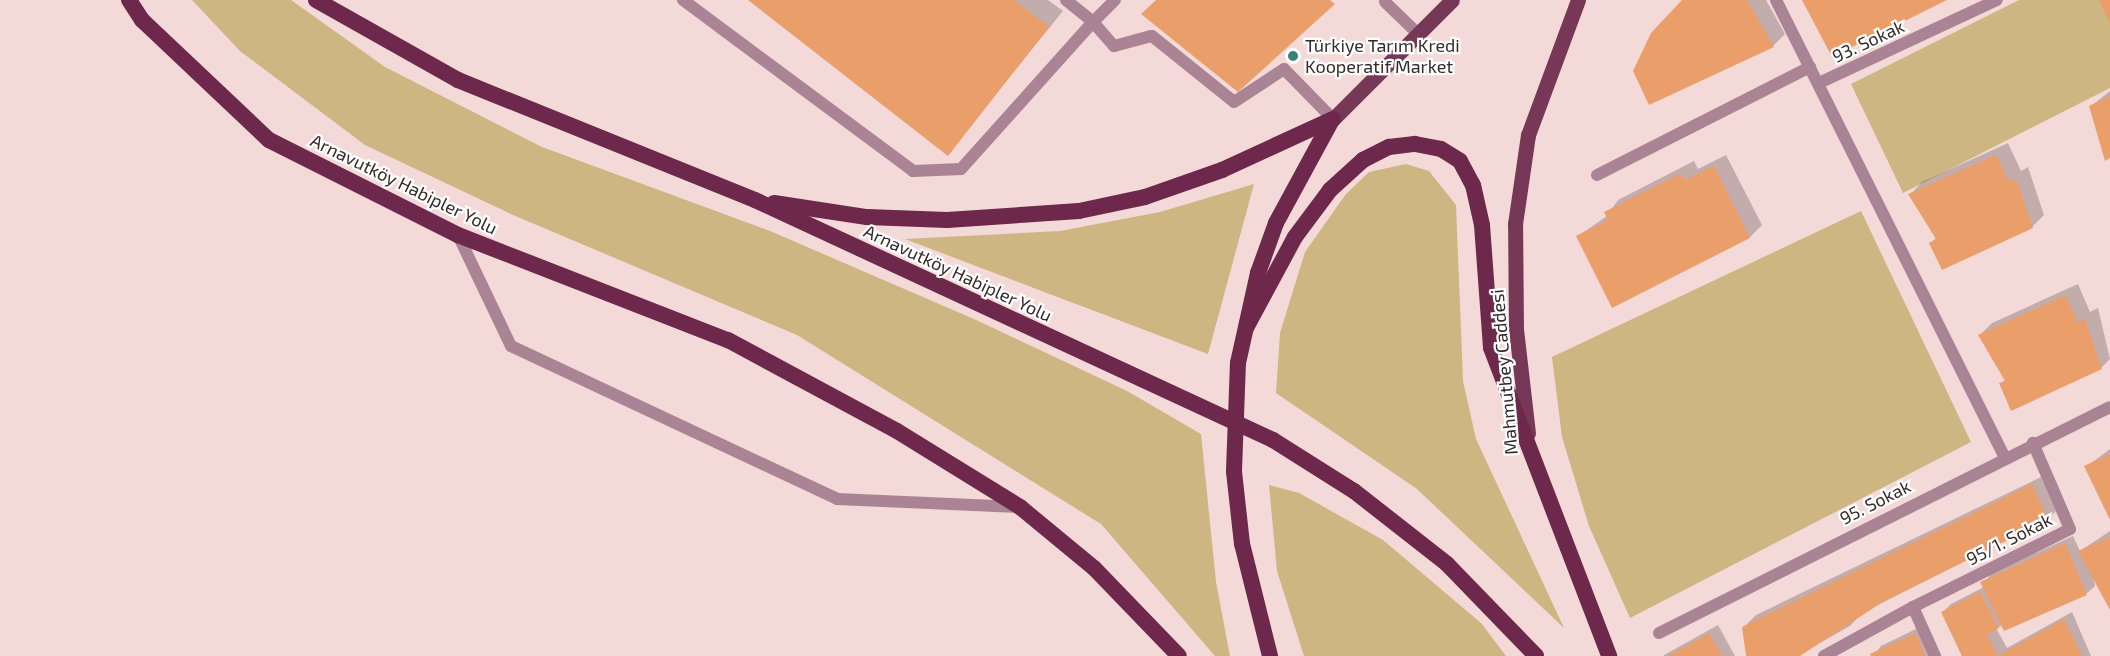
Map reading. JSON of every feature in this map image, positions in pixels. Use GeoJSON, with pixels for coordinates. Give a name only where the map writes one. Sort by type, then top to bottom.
{"type":"FeatureCollection","features":[{"type":"Feature","properties":{"kind":"highway","name":"Arnavutköy Habipler Yolu"},"geometry":{"type":"LineString","coordinates":[[129,0],[142,20],[269,140],[458,235],[728,340],[897,430],[1020,507],[1094,568],[1179,656]]}},
{"type":"Feature","properties":{"kind":"highway","name":"Arnavutköy Habipler Yolu"},"geometry":{"type":"LineString","coordinates":[[316,0],[458,80],[754,200],[1273,440],[1354,491],[1447,564],[1536,656]]}},
{"type":"Feature","properties":{"kind":"highway"},"geometry":{"type":"LineString","coordinates":[[754,200],[867,217],[947,220],[1079,211],[1145,197],[1222,170],[1333,119]]}},
{"type":"Feature","properties":{"kind":"highway"},"geometry":{"type":"LineString","coordinates":[[1270,656],[1242,544],[1234,471],[1238,363],[1276,223],[1333,119]]}},
{"type":"Feature","properties":{"kind":"highway"},"geometry":{"type":"LineString","coordinates":[[1246,328],[1295,237],[1330,190],[1363,160],[1389,147],[1441,149],[1460,161],[1473,184],[1482,225],[1491,348],[1531,463],[1609,656]]}},
{"type":"Feature","properties":{"kind":"main road"},"geometry":{"type":"LineString","coordinates":[[1333,119],[1452,0]]}},
{"type":"Feature","properties":{"kind":"main road","name":"Mahmutbey Caddesi"},"geometry":{"type":"LineString","coordinates":[[1531,463],[1516,330],[1515,224],[1528,135],[1578,0]]}},
{"type":"Feature","properties":{"kind":"street"},"geometry":{"type":"LineString","coordinates":[[683,0],[913,171],[961,169],[1115,0]]}},
{"type":"Feature","properties":{"kind":"street"},"geometry":{"type":"LineString","coordinates":[[1066,0],[1093,22],[1114,46],[1152,36],[1234,102],[1284,69],[1333,119]]}},
{"type":"Feature","properties":{"kind":"street"},"geometry":{"type":"LineString","coordinates":[[1776,0],[2004,456]]}},
{"type":"Feature","properties":{"kind":"street","name":"93. Sokak"},"geometry":{"type":"LineString","coordinates":[[1819,83],[1993,1]]}},
{"type":"Feature","properties":{"kind":"street"},"geometry":{"type":"LineString","coordinates":[[1385,2],[1417,33]]}},
{"type":"Feature","properties":{"kind":"street"},"geometry":{"type":"LineString","coordinates":[[1597,175],[1810,67]]}},
{"type":"Feature","properties":{"kind":"street"},"geometry":{"type":"LineString","coordinates":[[458,235],[511,346],[521,351],[837,499],[1020,507]]}},
{"type":"Feature","properties":{"kind":"street","name":"95. Sokak"},"geometry":{"type":"LineString","coordinates":[[1659,633],[2004,456],[2110,407]]}},
{"type":"Feature","properties":{"kind":"street","name":"95/1. Sokak"},"geometry":{"type":"LineString","coordinates":[[1824,656],[1913,607],[2070,529],[2033,443]]}},
{"type":"Feature","properties":{"kind":"street"},"geometry":{"type":"LineString","coordinates":[[1913,607],[1935,656]]}},
{"type":"Feature","properties":{"kind":"shaded area"},"geometry":{"type":"Polygon","coordinates":[[[192,0],[291,0],[385,67],[542,147],[770,231],[974,319],[1127,391],[1201,434],[1216,582],[1230,656],[1215,656],[1101,524],[797,335],[513,215],[365,145],[240,51],[192,0]]]}},
{"type":"Feature","properties":{"kind":"shaded area"},"geometry":{"type":"Polygon","coordinates":[[[2019,0],[2110,0],[2110,88],[1903,193],[1851,84],[2019,0]]]}},
{"type":"Feature","properties":{"kind":"shaded area"},"geometry":{"type":"Polygon","coordinates":[[[1406,164],[1429,171],[1456,205],[1463,381],[1476,439],[1564,628],[1417,489],[1276,393],[1280,333],[1305,252],[1346,194],[1369,172],[1406,164]]]}},
{"type":"Feature","properties":{"kind":"shaded area"},"geometry":{"type":"Polygon","coordinates":[[[1254,184],[1208,354],[905,239],[1060,231],[1160,212],[1254,184]]]}},
{"type":"Feature","properties":{"kind":"shaded area"},"geometry":{"type":"Polygon","coordinates":[[[1861,211],[1971,442],[1630,618],[1589,526],[1562,437],[1552,357],[1861,211]]]}},
{"type":"Feature","properties":{"kind":"shaded area"},"geometry":{"type":"Polygon","coordinates":[[[1269,485],[1299,493],[1383,540],[1481,623],[1506,656],[1304,656],[1277,571],[1269,485]]]}},
{"type":"Feature","properties":{"kind":"building"},"geometry":{"type":"Polygon","coordinates":[[[748,0],[1014,0],[1049,27],[948,156],[748,0]]]}},
{"type":"Feature","properties":{"kind":"building"},"geometry":{"type":"Polygon","coordinates":[[[1156,0],[1330,0],[1335,4],[1238,92],[1141,14],[1156,0]]]}},
{"type":"Feature","properties":{"kind":"building"},"geometry":{"type":"Polygon","coordinates":[[[1682,0],[1747,0],[1774,47],[1649,105],[1633,71],[1651,33],[1682,0]]]}},
{"type":"Feature","properties":{"kind":"building"},"geometry":{"type":"Polygon","coordinates":[[[1802,0],[1947,0],[1832,57],[1802,0]]]}},
{"type":"Feature","properties":{"kind":"building"},"geometry":{"type":"Polygon","coordinates":[[[2099,0],[2110,0],[2110,24],[2099,0]]]}},
{"type":"Feature","properties":{"kind":"building"},"geometry":{"type":"Polygon","coordinates":[[[2110,96],[2110,158],[2105,161],[2089,106],[2110,96]]]}},
{"type":"Feature","properties":{"kind":"building"},"geometry":{"type":"Polygon","coordinates":[[[1996,155],[2009,182],[2016,178],[2033,228],[1942,270],[1929,243],[1936,239],[1908,194],[1996,155]]]}},
{"type":"Feature","properties":{"kind":"building"},"geometry":{"type":"Polygon","coordinates":[[[1714,166],[1750,238],[1612,308],[1576,236],[1608,220],[1604,212],[1681,173],[1685,180],[1714,166]]]}},
{"type":"Feature","properties":{"kind":"building"},"geometry":{"type":"Polygon","coordinates":[[[2065,295],[2078,323],[2085,319],[2102,369],[2011,411],[1999,383],[2005,381],[1978,335],[2065,295]]]}},
{"type":"Feature","properties":{"kind":"building"},"geometry":{"type":"Polygon","coordinates":[[[2110,454],[2110,520],[2084,466],[2110,454]]]}},
{"type":"Feature","properties":{"kind":"building"},"geometry":{"type":"Polygon","coordinates":[[[2032,484],[2048,520],[1881,603],[1800,656],[1746,656],[1742,627],[2032,484]]]}},
{"type":"Feature","properties":{"kind":"building"},"geometry":{"type":"Polygon","coordinates":[[[2110,537],[2110,610],[2078,551],[2110,537]]]}},
{"type":"Feature","properties":{"kind":"building"},"geometry":{"type":"Polygon","coordinates":[[[2065,543],[2087,595],[2004,631],[1980,582],[2065,543]]]}},
{"type":"Feature","properties":{"kind":"building"},"geometry":{"type":"Polygon","coordinates":[[[1980,592],[1999,628],[1987,635],[1998,656],[1962,656],[1941,612],[1980,592]]]}},
{"type":"Feature","properties":{"kind":"building"},"geometry":{"type":"Polygon","coordinates":[[[2064,619],[2082,656],[1998,656],[2064,619]]]}},
{"type":"Feature","properties":{"kind":"building"},"geometry":{"type":"Polygon","coordinates":[[[1709,633],[1722,656],[1668,656],[1709,633]]]}},
{"type":"Feature","properties":{"kind":"building"},"geometry":{"type":"Polygon","coordinates":[[[1916,633],[1925,656],[1871,656],[1870,654],[1916,633]]]}},
{"type":"Feature","properties":{"kind":"place","name":"Türkiye Tarım Kredi Kooperatif Market"},"geometry":{"type":"Point","coordinates":[1293,56]}}]}
